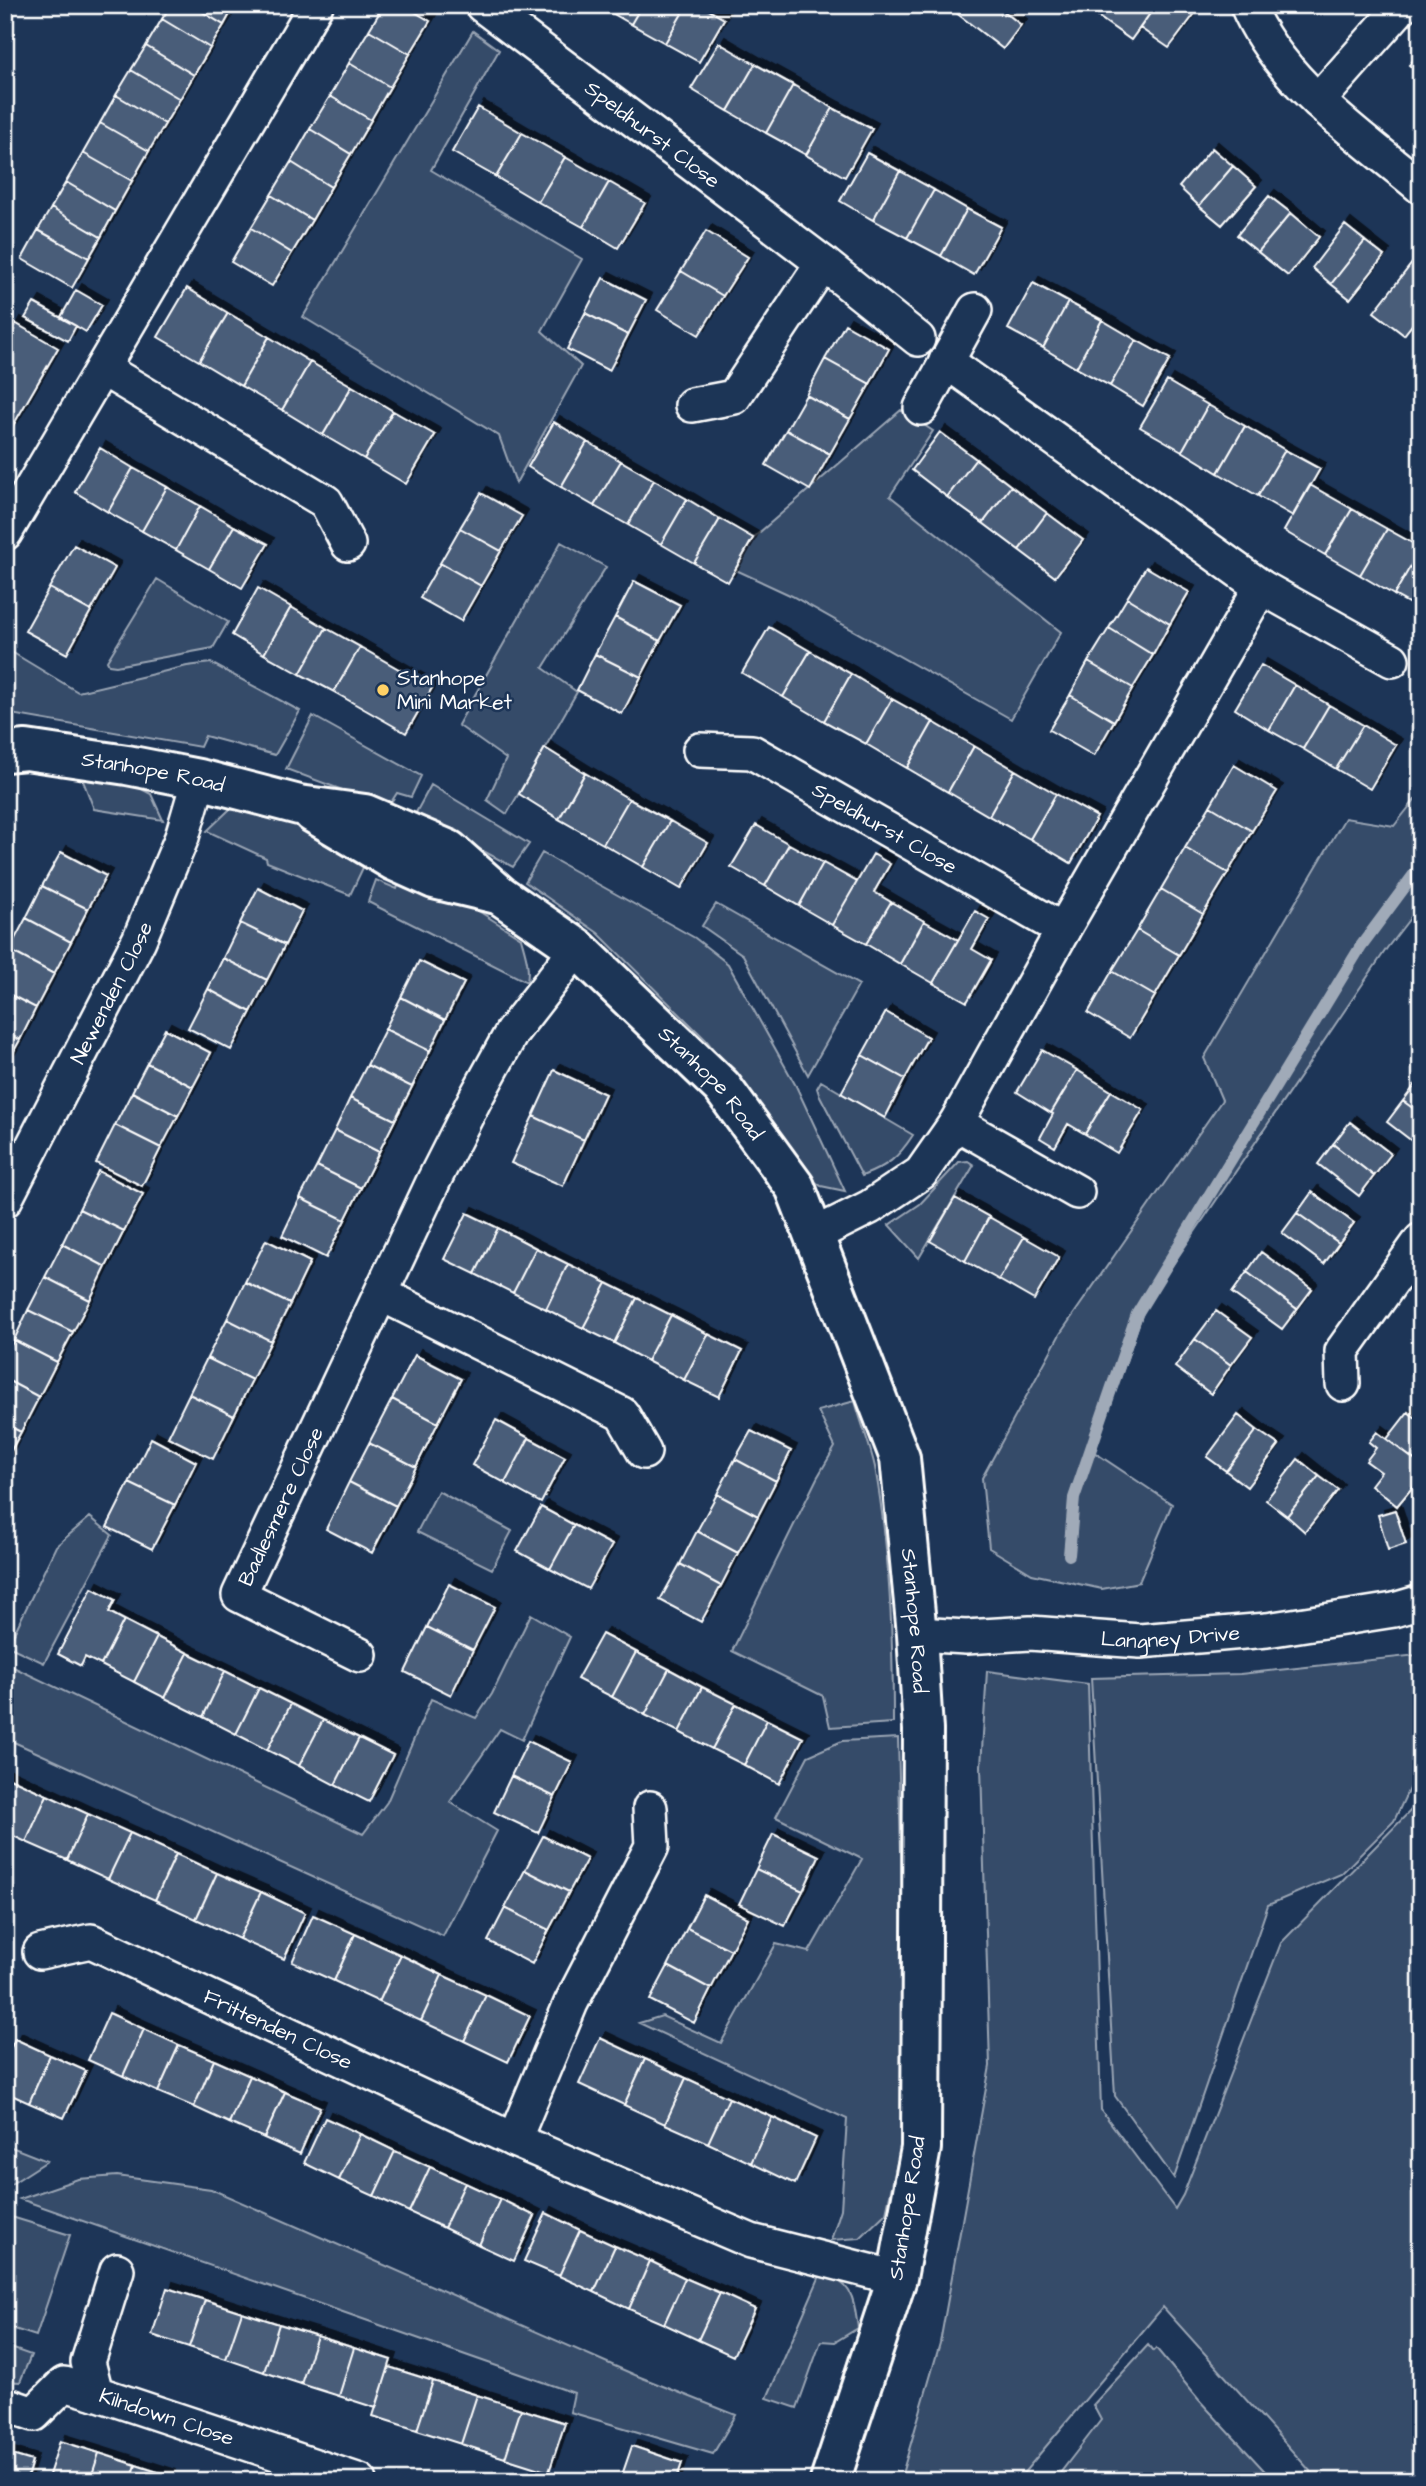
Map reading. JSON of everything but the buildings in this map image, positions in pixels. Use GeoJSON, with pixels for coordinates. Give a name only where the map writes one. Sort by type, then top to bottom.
{"type":"FeatureCollection","features":[{"type":"Feature","properties":{"kind":"street"},"geometry":{"type":"LineString","coordinates":[[5,533],[316,5]]}},
{"type":"Feature","properties":{"kind":"street","name":"Speldhurst Close"},"geometry":{"type":"LineString","coordinates":[[482,5],[823,263],[918,339]]}},
{"type":"Feature","properties":{"kind":"street"},"geometry":{"type":"LineString","coordinates":[[1247,5],[1271,48],[1318,101],[1421,187]]}},
{"type":"Feature","properties":{"kind":"street"},"geometry":{"type":"LineString","coordinates":[[1318,101],[1403,5]]}},
{"type":"Feature","properties":{"kind":"street"},"geometry":{"type":"LineString","coordinates":[[692,405],[734,397],[823,263]]}},
{"type":"Feature","properties":{"kind":"street"},"geometry":{"type":"LineString","coordinates":[[921,408],[975,310]]}},
{"type":"Feature","properties":{"kind":"street"},"geometry":{"type":"LineString","coordinates":[[946,361],[1261,587],[1392,660]]}},
{"type":"Feature","properties":{"kind":"street"},"geometry":{"type":"LineString","coordinates":[[103,369],[326,502],[348,544]]}},
{"type":"Feature","properties":{"kind":"street"},"geometry":{"type":"LineString","coordinates":[[814,1235],[870,1207],[921,1173],[956,1123],[1063,930],[1261,587]]}},
{"type":"Feature","properties":{"kind":"street","name":"Stanhope Road"},"geometry":{"type":"LineString","coordinates":[[5,752],[26,750],[127,765],[199,779],[299,805],[365,814],[449,850],[500,895],[577,948],[722,1087],[795,1187],[900,1458],[917,1634],[923,1743],[920,2148],[897,2278],[830,2481]]}},
{"type":"Feature","properties":{"kind":"street","name":"Speldhurst Close"},"geometry":{"type":"LineString","coordinates":[[700,750],[752,752],[1063,930]]}},
{"type":"Feature","properties":{"kind":"street","name":"Newenden Close"},"geometry":{"type":"LineString","coordinates":[[5,1200],[138,940],[182,836],[199,779]]}},
{"type":"Feature","properties":{"kind":"street","name":"Badlesmere Close"},"geometry":{"type":"LineString","coordinates":[[360,1656],[239,1595],[446,1157],[512,1032],[577,948]]}},
{"type":"Feature","properties":{"kind":"street"},"geometry":{"type":"LineString","coordinates":[[956,1123],[1077,1192]]}},
{"type":"Feature","properties":{"kind":"street"},"geometry":{"type":"LineString","coordinates":[[1343,1384],[1342,1351],[1421,1240]]}},
{"type":"Feature","properties":{"kind":"street"},"geometry":{"type":"LineString","coordinates":[[381,1294],[622,1414],[644,1452]]}},
{"type":"Feature","properties":{"kind":"street","name":"Langney Drive"},"geometry":{"type":"LineString","coordinates":[[917,1634],[966,1637],[1030,1633],[1140,1641],[1267,1630],[1394,1610],[1421,1602]]}},
{"type":"Feature","properties":{"kind":"street"},"geometry":{"type":"LineString","coordinates":[[513,2140],[571,2003],[652,1846],[650,1808]]}},
{"type":"Feature","properties":{"kind":"street","name":"Frittenden Close"},"geometry":{"type":"LineString","coordinates":[[40,1952],[91,1941],[513,2140],[751,2241],[897,2278]]}},
{"type":"Feature","properties":{"kind":"street","name":"Kilndown Close"},"geometry":{"type":"LineString","coordinates":[[117,2270],[88,2362],[96,2393],[360,2481]]}},
{"type":"Feature","properties":{"kind":"street"},"geometry":{"type":"LineString","coordinates":[[5,2404],[34,2414],[64,2384],[96,2393]]}},
{"type":"Feature","properties":{"kind":"shaded area"},"geometry":{"type":"Polygon","coordinates":[[[473,31],[499,50],[431,170],[582,259],[542,331],[581,366],[516,483],[499,436],[303,317],[473,31]]]}},
{"type":"Feature","properties":{"kind":"shaded area"},"geometry":{"type":"Polygon","coordinates":[[[901,410],[933,431],[890,496],[1061,632],[1011,719],[792,596],[736,570],[753,538],[901,410]]]}},
{"type":"Feature","properties":{"kind":"shaded area"},"geometry":{"type":"Polygon","coordinates":[[[561,542],[606,567],[543,668],[577,692],[507,814],[487,800],[506,759],[458,725],[561,542]]]}},
{"type":"Feature","properties":{"kind":"shaded area"},"geometry":{"type":"Polygon","coordinates":[[[157,579],[228,622],[213,648],[116,666],[109,665],[107,661],[157,579]]]}},
{"type":"Feature","properties":{"kind":"shaded area"},"geometry":{"type":"Polygon","coordinates":[[[5,648],[78,692],[187,666],[211,663],[300,711],[275,755],[205,736],[200,747],[5,713],[5,648]]]}},
{"type":"Feature","properties":{"kind":"shaded area"},"geometry":{"type":"Polygon","coordinates":[[[313,716],[421,776],[411,797],[397,793],[388,807],[286,769],[313,716]]]}},
{"type":"Feature","properties":{"kind":"shaded area"},"geometry":{"type":"Polygon","coordinates":[[[82,778],[130,783],[151,794],[163,820],[94,809],[82,778]]]}},
{"type":"Feature","properties":{"kind":"shaded area"},"geometry":{"type":"Polygon","coordinates":[[[431,785],[529,844],[513,867],[459,838],[413,818],[431,785]]]}},
{"type":"Feature","properties":{"kind":"shaded area"},"geometry":{"type":"Polygon","coordinates":[[[1421,792],[1421,904],[1387,948],[1146,1304],[1094,1452],[1172,1504],[1139,1582],[1102,1589],[1032,1574],[989,1548],[982,1478],[1060,1334],[1222,1100],[1204,1058],[1345,818],[1394,826],[1421,792]]]}},
{"type":"Feature","properties":{"kind":"shaded area"},"geometry":{"type":"Polygon","coordinates":[[[244,809],[301,823],[369,855],[350,895],[267,862],[266,858],[207,831],[229,810],[244,809]]]}},
{"type":"Feature","properties":{"kind":"shaded area"},"geometry":{"type":"Polygon","coordinates":[[[542,853],[695,938],[728,964],[796,1086],[845,1191],[821,1186],[809,1177],[776,1129],[706,1040],[598,933],[525,882],[542,853]]]}},
{"type":"Feature","properties":{"kind":"shaded area"},"geometry":{"type":"Polygon","coordinates":[[[403,872],[433,882],[521,938],[527,965],[527,982],[368,902],[376,880],[397,889],[403,872]]]}},
{"type":"Feature","properties":{"kind":"shaded area"},"geometry":{"type":"Polygon","coordinates":[[[716,904],[859,985],[808,1075],[743,955],[702,926],[716,904]]]}},
{"type":"Feature","properties":{"kind":"shaded area"},"geometry":{"type":"Polygon","coordinates":[[[821,1081],[913,1135],[892,1160],[862,1176],[819,1094],[817,1088],[821,1081]]]}},
{"type":"Feature","properties":{"kind":"shaded area"},"geometry":{"type":"Polygon","coordinates":[[[968,1161],[974,1165],[919,1258],[889,1225],[920,1204],[959,1162],[968,1161]]]}},
{"type":"Feature","properties":{"kind":"shaded area"},"geometry":{"type":"Polygon","coordinates":[[[855,1401],[875,1467],[884,1530],[891,1627],[893,1723],[830,1727],[823,1696],[732,1651],[835,1447],[818,1411],[855,1401]]]}},
{"type":"Feature","properties":{"kind":"shaded area"},"geometry":{"type":"Polygon","coordinates":[[[438,1491],[512,1531],[492,1569],[417,1532],[438,1491]]]}},
{"type":"Feature","properties":{"kind":"shaded area"},"geometry":{"type":"Polygon","coordinates":[[[90,1517],[112,1535],[44,1663],[8,1646],[56,1546],[90,1517]]]}},
{"type":"Feature","properties":{"kind":"shaded area"},"geometry":{"type":"Polygon","coordinates":[[[531,1614],[570,1637],[522,1740],[500,1729],[450,1802],[497,1831],[443,1936],[5,1738],[5,1663],[363,1834],[387,1802],[431,1699],[476,1718],[492,1694],[531,1614]]]}},
{"type":"Feature","properties":{"kind":"shaded area"},"geometry":{"type":"Polygon","coordinates":[[[1417,1655],[1421,1763],[1394,1821],[1341,1874],[1268,1905],[1174,2178],[1115,2096],[1091,1678],[1240,1674],[1417,1655]]]}},
{"type":"Feature","properties":{"kind":"shaded area"},"geometry":{"type":"Polygon","coordinates":[[[987,1671],[1088,1684],[1101,2110],[1175,2209],[1183,2195],[1281,1943],[1412,1809],[1421,1823],[1421,2481],[1319,2481],[1163,2307],[1017,2481],[900,2481],[940,2343],[990,2066],[981,1766],[987,1671]]]}},
{"type":"Feature","properties":{"kind":"shaded area"},"geometry":{"type":"Polygon","coordinates":[[[898,1738],[907,2083],[901,2145],[886,2213],[860,2238],[831,2240],[841,2209],[847,2119],[639,2023],[662,2016],[721,2043],[776,1944],[809,1952],[862,1859],[776,1817],[808,1756],[842,1741],[898,1738]]]}},
{"type":"Feature","properties":{"kind":"shaded area"},"geometry":{"type":"Polygon","coordinates":[[[6,2145],[47,2161],[5,2188],[6,2145]]]}},
{"type":"Feature","properties":{"kind":"shaded area"},"geometry":{"type":"Polygon","coordinates":[[[117,2176],[211,2189],[635,2375],[736,2415],[713,2454],[570,2412],[574,2393],[20,2199],[78,2179],[117,2176]]]}},
{"type":"Feature","properties":{"kind":"shaded area"},"geometry":{"type":"Polygon","coordinates":[[[5,2215],[70,2235],[36,2336],[5,2326],[5,2215]]]}},
{"type":"Feature","properties":{"kind":"shaded area"},"geometry":{"type":"Polygon","coordinates":[[[822,2271],[833,2276],[850,2293],[858,2328],[835,2342],[821,2341],[797,2408],[767,2398],[822,2271]]]}},
{"type":"Feature","properties":{"kind":"shaded area"},"geometry":{"type":"Polygon","coordinates":[[[1148,2345],[1153,2351],[1156,2348],[1199,2400],[1274,2481],[1054,2481],[1101,2420],[1093,2405],[1148,2345]]]}},
{"type":"Feature","properties":{"kind":"shaded area"},"geometry":{"type":"Polygon","coordinates":[[[5,2346],[31,2355],[20,2382],[5,2381],[5,2346]]]}},
{"type":"Feature","properties":{"kind":"waterway"},"geometry":{"type":"LineString","coordinates":[[1069,1555],[1074,1498],[1137,1314],[1361,946],[1421,865]]}},
{"type":"Feature","properties":{"kind":"place","name":"Stanhope Mini Market"},"geometry":{"type":"Point","coordinates":[383,690]}}]}
